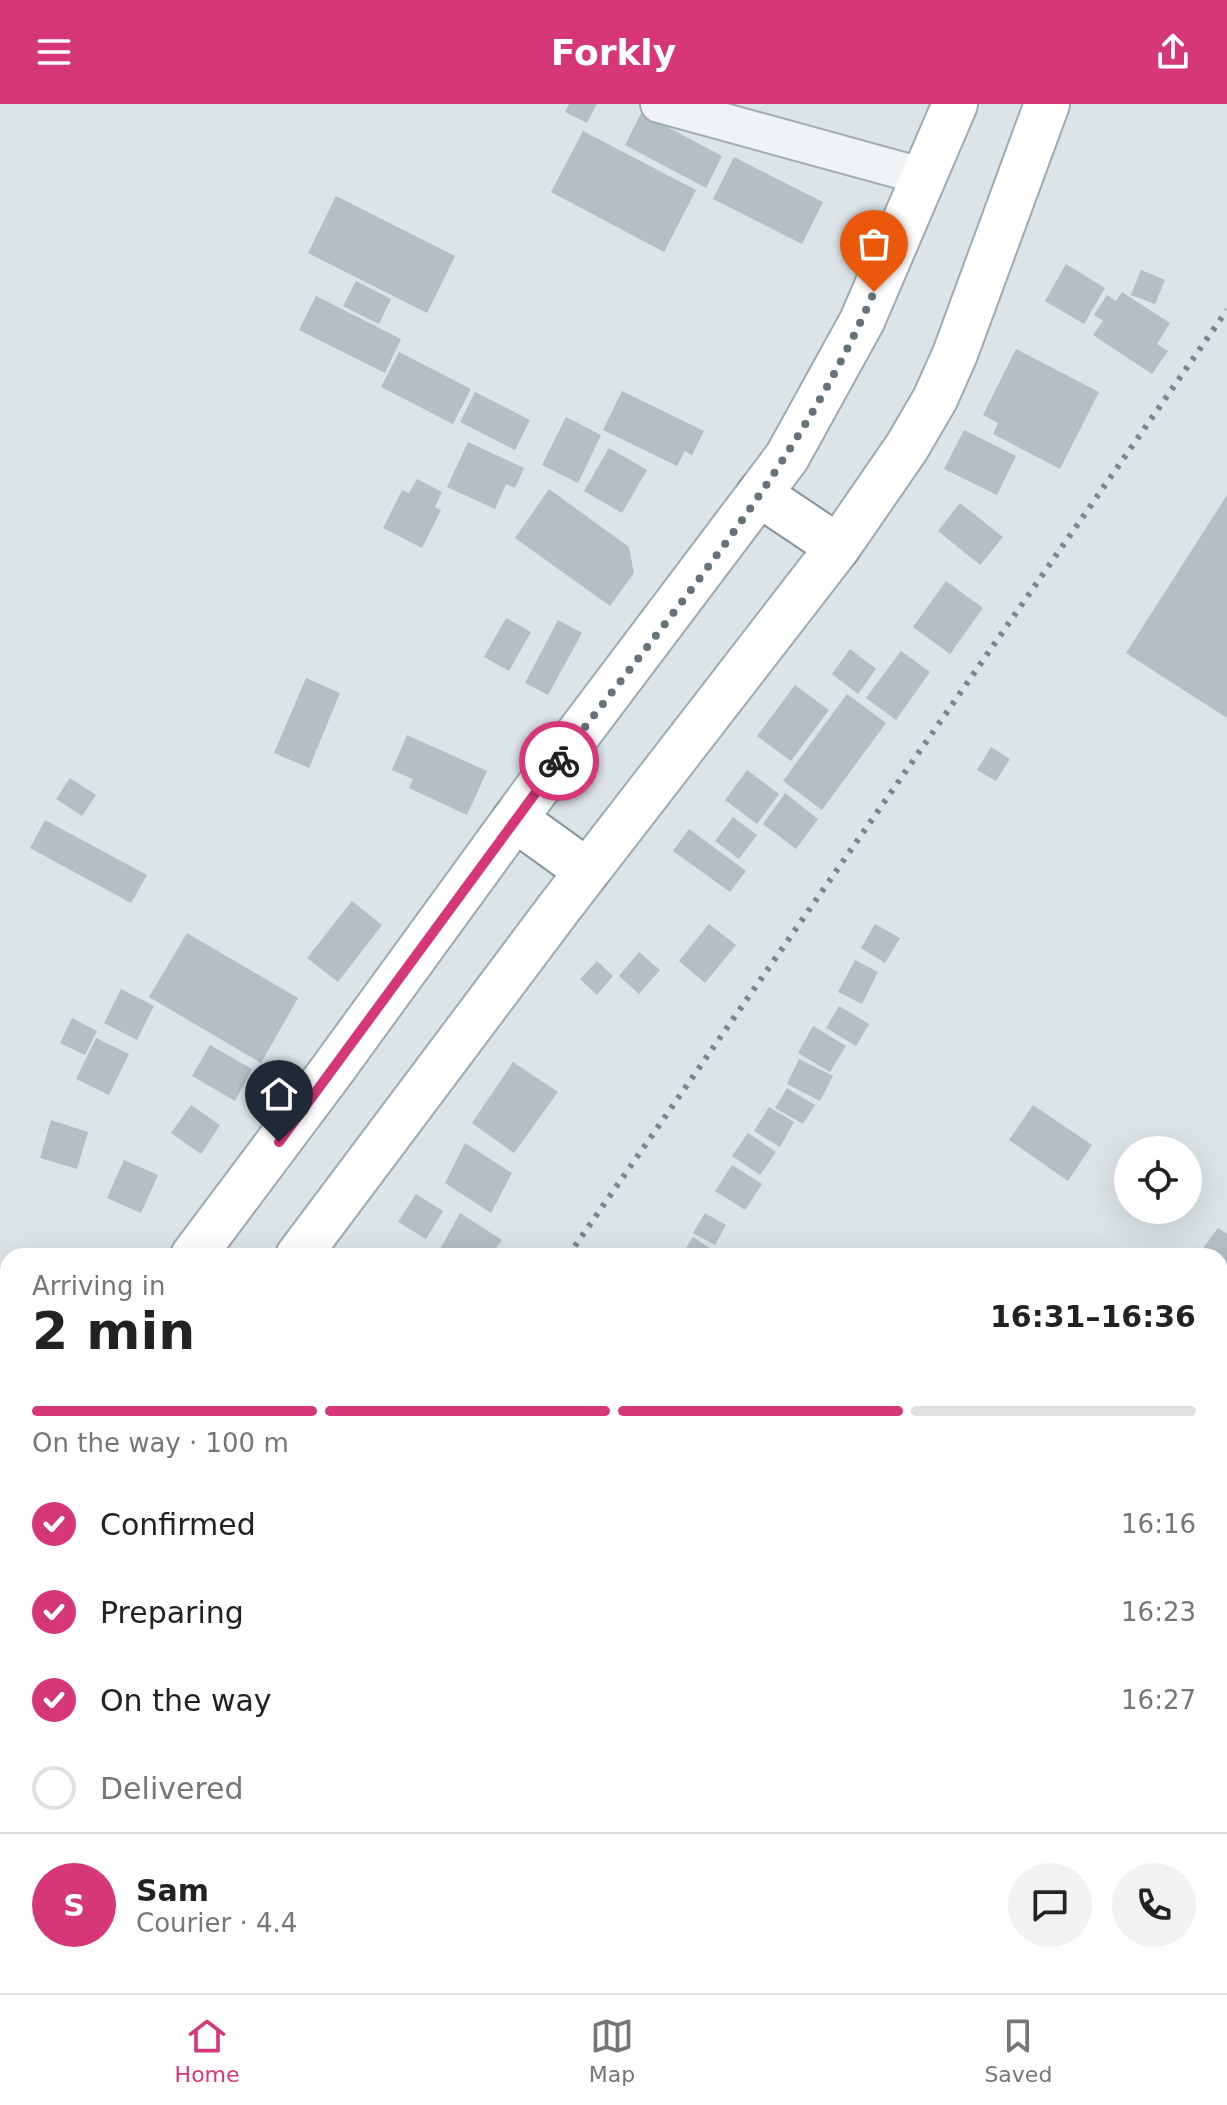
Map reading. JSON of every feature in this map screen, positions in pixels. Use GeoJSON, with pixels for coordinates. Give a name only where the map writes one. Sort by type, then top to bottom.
{"type":"FeatureCollection","features":[{"type":"Feature","properties":{"kind":"main road"},"geometry":{"type":"LineString","coordinates":[[304,1248],[587,871],[838,547],[907,447],[935,399],[955,354],[1047,104]]}},
{"type":"Feature","properties":{"kind":"main road"},"geometry":{"type":"LineString","coordinates":[[199,1248],[787,457],[862,321],[954,108]]}},
{"type":"Feature","properties":{"kind":"main road"},"geometry":{"type":"LineString","coordinates":[[759,494],[838,547]]}},
{"type":"Feature","properties":{"kind":"main road"},"geometry":{"type":"LineString","coordinates":[[515,819],[587,871]]}},
{"type":"Feature","properties":{"kind":"street"},"geometry":{"type":"LineString","coordinates":[[659,104],[925,177]]}},
{"type":"Feature","properties":{"kind":"building"},"geometry":{"type":"Polygon","coordinates":[[[569,104],[597,104],[587,123],[565,112],[569,104]]]}},
{"type":"Feature","properties":{"kind":"building"},"geometry":{"type":"Polygon","coordinates":[[[641,113],[722,156],[706,188],[625,145],[641,113]]]}},
{"type":"Feature","properties":{"kind":"building"},"geometry":{"type":"Polygon","coordinates":[[[583,131],[696,190],[664,252],[551,192],[583,131]]]}},
{"type":"Feature","properties":{"kind":"building"},"geometry":{"type":"Polygon","coordinates":[[[734,157],[823,202],[802,244],[713,199],[734,157]]]}},
{"type":"Feature","properties":{"kind":"building"},"geometry":{"type":"Polygon","coordinates":[[[336,196],[455,256],[427,313],[308,253],[336,196]]]}},
{"type":"Feature","properties":{"kind":"building"},"geometry":{"type":"Polygon","coordinates":[[[1066,264],[1105,288],[1084,324],[1045,301],[1066,264]]]}},
{"type":"Feature","properties":{"kind":"building"},"geometry":{"type":"Polygon","coordinates":[[[1141,270],[1165,280],[1155,304],[1131,295],[1141,270]]]}},
{"type":"Feature","properties":{"kind":"building"},"geometry":{"type":"Polygon","coordinates":[[[356,281],[391,299],[379,324],[343,306],[356,281]]]}},
{"type":"Feature","properties":{"kind":"building"},"geometry":{"type":"Polygon","coordinates":[[[1122,292],[1170,323],[1157,344],[1168,351],[1152,374],[1093,335],[1103,321],[1094,315],[1107,295],[1116,301],[1122,292]]]}},
{"type":"Feature","properties":{"kind":"building"},"geometry":{"type":"Polygon","coordinates":[[[316,296],[401,339],[385,373],[299,330],[316,296]]]}},
{"type":"Feature","properties":{"kind":"building"},"geometry":{"type":"Polygon","coordinates":[[[1016,349],[1099,392],[1060,469],[993,434],[998,423],[983,415],[1016,349]]]}},
{"type":"Feature","properties":{"kind":"building"},"geometry":{"type":"Polygon","coordinates":[[[399,352],[471,389],[453,424],[381,387],[399,352]]]}},
{"type":"Feature","properties":{"kind":"building"},"geometry":{"type":"Polygon","coordinates":[[[622,391],[704,431],[692,455],[685,451],[677,466],[603,430],[622,391]]]}},
{"type":"Feature","properties":{"kind":"building"},"geometry":{"type":"Polygon","coordinates":[[[475,392],[530,420],[515,450],[460,422],[475,392]]]}},
{"type":"Feature","properties":{"kind":"building"},"geometry":{"type":"Polygon","coordinates":[[[566,417],[601,435],[578,483],[542,465],[566,417]]]}},
{"type":"Feature","properties":{"kind":"building"},"geometry":{"type":"Polygon","coordinates":[[[964,430],[1016,456],[997,495],[944,469],[964,430]]]}},
{"type":"Feature","properties":{"kind":"building"},"geometry":{"type":"Polygon","coordinates":[[[468,442],[524,468],[515,488],[506,484],[495,509],[447,487],[468,442]]]}},
{"type":"Feature","properties":{"kind":"building"},"geometry":{"type":"Polygon","coordinates":[[[609,448],[647,470],[622,513],[584,491],[609,448]]]}},
{"type":"Feature","properties":{"kind":"building"},"geometry":{"type":"Polygon","coordinates":[[[417,479],[442,492],[435,507],[441,510],[422,548],[383,528],[402,490],[409,493],[417,479]]]}},
{"type":"Feature","properties":{"kind":"building"},"geometry":{"type":"Polygon","coordinates":[[[549,489],[629,547],[634,573],[610,606],[515,538],[549,489]]]}},
{"type":"Feature","properties":{"kind":"building"},"geometry":{"type":"Polygon","coordinates":[[[1227,495],[1227,718],[1126,653],[1227,495]]]}},
{"type":"Feature","properties":{"kind":"building"},"geometry":{"type":"Polygon","coordinates":[[[960,503],[1003,537],[980,565],[938,531],[960,503]]]}},
{"type":"Feature","properties":{"kind":"building"},"geometry":{"type":"Polygon","coordinates":[[[946,581],[983,608],[950,654],[913,627],[946,581]]]}},
{"type":"Feature","properties":{"kind":"building"},"geometry":{"type":"Polygon","coordinates":[[[506,618],[531,632],[509,671],[484,657],[506,618]]]}},
{"type":"Feature","properties":{"kind":"building"},"geometry":{"type":"Polygon","coordinates":[[[558,620],[582,633],[548,695],[525,683],[558,620]]]}},
{"type":"Feature","properties":{"kind":"building"},"geometry":{"type":"Polygon","coordinates":[[[850,649],[876,669],[858,694],[832,674],[850,649]]]}},
{"type":"Feature","properties":{"kind":"building"},"geometry":{"type":"Polygon","coordinates":[[[901,651],[930,672],[896,720],[866,698],[901,651]]]}},
{"type":"Feature","properties":{"kind":"building"},"geometry":{"type":"Polygon","coordinates":[[[306,678],[340,693],[309,768],[274,753],[306,678]]]}},
{"type":"Feature","properties":{"kind":"building"},"geometry":{"type":"Polygon","coordinates":[[[795,685],[829,710],[791,761],[757,736],[795,685]]]}},
{"type":"Feature","properties":{"kind":"building"},"geometry":{"type":"Polygon","coordinates":[[[847,694],[886,723],[822,810],[783,781],[847,694]]]}},
{"type":"Feature","properties":{"kind":"building"},"geometry":{"type":"Polygon","coordinates":[[[407,735],[487,771],[467,815],[409,788],[413,779],[392,770],[407,735]]]}},
{"type":"Feature","properties":{"kind":"building"},"geometry":{"type":"Polygon","coordinates":[[[991,747],[1010,759],[996,781],[977,770],[991,747]]]}},
{"type":"Feature","properties":{"kind":"building"},"geometry":{"type":"Polygon","coordinates":[[[747,770],[779,794],[757,824],[725,800],[747,770]]]}},
{"type":"Feature","properties":{"kind":"building"},"geometry":{"type":"Polygon","coordinates":[[[70,778],[96,795],[82,816],[56,799],[70,778]]]}},
{"type":"Feature","properties":{"kind":"building"},"geometry":{"type":"Polygon","coordinates":[[[785,793],[818,819],[796,849],[763,824],[785,793]]]}},
{"type":"Feature","properties":{"kind":"building"},"geometry":{"type":"Polygon","coordinates":[[[733,817],[757,835],[739,859],[715,841],[733,817]]]}},
{"type":"Feature","properties":{"kind":"building"},"geometry":{"type":"Polygon","coordinates":[[[45,820],[147,875],[131,903],[30,848],[45,820]]]}},
{"type":"Feature","properties":{"kind":"building"},"geometry":{"type":"Polygon","coordinates":[[[689,829],[746,871],[730,892],[673,851],[689,829]]]}},
{"type":"Feature","properties":{"kind":"building"},"geometry":{"type":"Polygon","coordinates":[[[352,901],[382,925],[338,982],[307,958],[352,901]]]}},
{"type":"Feature","properties":{"kind":"building"},"geometry":{"type":"Polygon","coordinates":[[[709,924],[736,945],[705,983],[679,961],[709,924]]]}},
{"type":"Feature","properties":{"kind":"building"},"geometry":{"type":"Polygon","coordinates":[[[875,924],[900,938],[885,963],[861,948],[875,924]]]}},
{"type":"Feature","properties":{"kind":"building"},"geometry":{"type":"Polygon","coordinates":[[[187,933],[298,998],[261,1063],[149,997],[187,933]]]}},
{"type":"Feature","properties":{"kind":"building"},"geometry":{"type":"Polygon","coordinates":[[[639,952],[660,970],[639,994],[619,976],[639,952]]]}},
{"type":"Feature","properties":{"kind":"building"},"geometry":{"type":"Polygon","coordinates":[[[855,960],[878,972],[862,1004],[838,992],[855,960]]]}},
{"type":"Feature","properties":{"kind":"building"},"geometry":{"type":"Polygon","coordinates":[[[597,961],[613,976],[597,995],[580,979],[597,961]]]}},
{"type":"Feature","properties":{"kind":"building"},"geometry":{"type":"Polygon","coordinates":[[[121,989],[154,1006],[137,1040],[104,1023],[121,989]]]}},
{"type":"Feature","properties":{"kind":"building"},"geometry":{"type":"Polygon","coordinates":[[[839,1006],[869,1024],[856,1046],[826,1028],[839,1006]]]}},
{"type":"Feature","properties":{"kind":"building"},"geometry":{"type":"Polygon","coordinates":[[[72,1018],[97,1031],[85,1055],[60,1043],[72,1018]]]}},
{"type":"Feature","properties":{"kind":"building"},"geometry":{"type":"Polygon","coordinates":[[[813,1026],[846,1046],[830,1072],[798,1053],[813,1026]]]}},
{"type":"Feature","properties":{"kind":"building"},"geometry":{"type":"Polygon","coordinates":[[[96,1038],[129,1054],[109,1095],[76,1079],[96,1038]]]}},
{"type":"Feature","properties":{"kind":"building"},"geometry":{"type":"Polygon","coordinates":[[[210,1045],[252,1069],[235,1101],[192,1076],[210,1045]]]}},
{"type":"Feature","properties":{"kind":"building"},"geometry":{"type":"Polygon","coordinates":[[[799,1059],[833,1076],[820,1101],[787,1084],[799,1059]]]}},
{"type":"Feature","properties":{"kind":"building"},"geometry":{"type":"Polygon","coordinates":[[[513,1062],[558,1092],[514,1153],[472,1123],[513,1062]]]}},
{"type":"Feature","properties":{"kind":"building"},"geometry":{"type":"Polygon","coordinates":[[[787,1088],[815,1105],[803,1124],[775,1108],[787,1088]]]}},
{"type":"Feature","properties":{"kind":"building"},"geometry":{"type":"Polygon","coordinates":[[[191,1105],[220,1125],[201,1154],[171,1133],[191,1105]]]}},
{"type":"Feature","properties":{"kind":"building"},"geometry":{"type":"Polygon","coordinates":[[[1033,1105],[1092,1145],[1068,1181],[1009,1140],[1033,1105]]]}},
{"type":"Feature","properties":{"kind":"building"},"geometry":{"type":"Polygon","coordinates":[[[769,1107],[794,1122],[780,1147],[754,1131],[769,1107]]]}},
{"type":"Feature","properties":{"kind":"building"},"geometry":{"type":"Polygon","coordinates":[[[51,1120],[88,1132],[77,1169],[40,1158],[51,1120]]]}},
{"type":"Feature","properties":{"kind":"building"},"geometry":{"type":"Polygon","coordinates":[[[748,1133],[776,1152],[760,1175],[732,1156],[748,1133]]]}},
{"type":"Feature","properties":{"kind":"building"},"geometry":{"type":"Polygon","coordinates":[[[465,1143],[512,1173],[491,1213],[445,1183],[465,1143]]]}},
{"type":"Feature","properties":{"kind":"building"},"geometry":{"type":"Polygon","coordinates":[[[124,1160],[158,1175],[141,1213],[107,1198],[124,1160]]]}},
{"type":"Feature","properties":{"kind":"building"},"geometry":{"type":"Polygon","coordinates":[[[732,1165],[762,1184],[745,1210],[715,1191],[732,1165]]]}},
{"type":"Feature","properties":{"kind":"building"},"geometry":{"type":"Polygon","coordinates":[[[416,1194],[443,1211],[426,1239],[398,1222],[416,1194]]]}},
{"type":"Feature","properties":{"kind":"building"},"geometry":{"type":"Polygon","coordinates":[[[460,1213],[502,1240],[496,1248],[441,1248],[460,1213]]]}},
{"type":"Feature","properties":{"kind":"building"},"geometry":{"type":"Polygon","coordinates":[[[705,1213],[726,1225],[715,1245],[693,1233],[705,1213]]]}},
{"type":"Feature","properties":{"kind":"building"},"geometry":{"type":"Polygon","coordinates":[[[1218,1228],[1227,1234],[1227,1248],[1203,1248],[1218,1228]]]}},
{"type":"Feature","properties":{"kind":"building"},"geometry":{"type":"Polygon","coordinates":[[[693,1237],[710,1248],[686,1248],[693,1237]]]}},
{"type":"Feature","properties":{"kind":"railway"},"geometry":{"type":"LineString","coordinates":[[574,1248],[1227,310]]}},
{"type":"Feature","properties":{"kind":"way so far"},"geometry":{"type":"LineString","coordinates":[[559,761],[787,457],[862,321],[874,292]]}},
{"type":"Feature","properties":{"kind":"route"},"geometry":{"type":"LineString","coordinates":[[279,1142],[559,761]]}}]}
